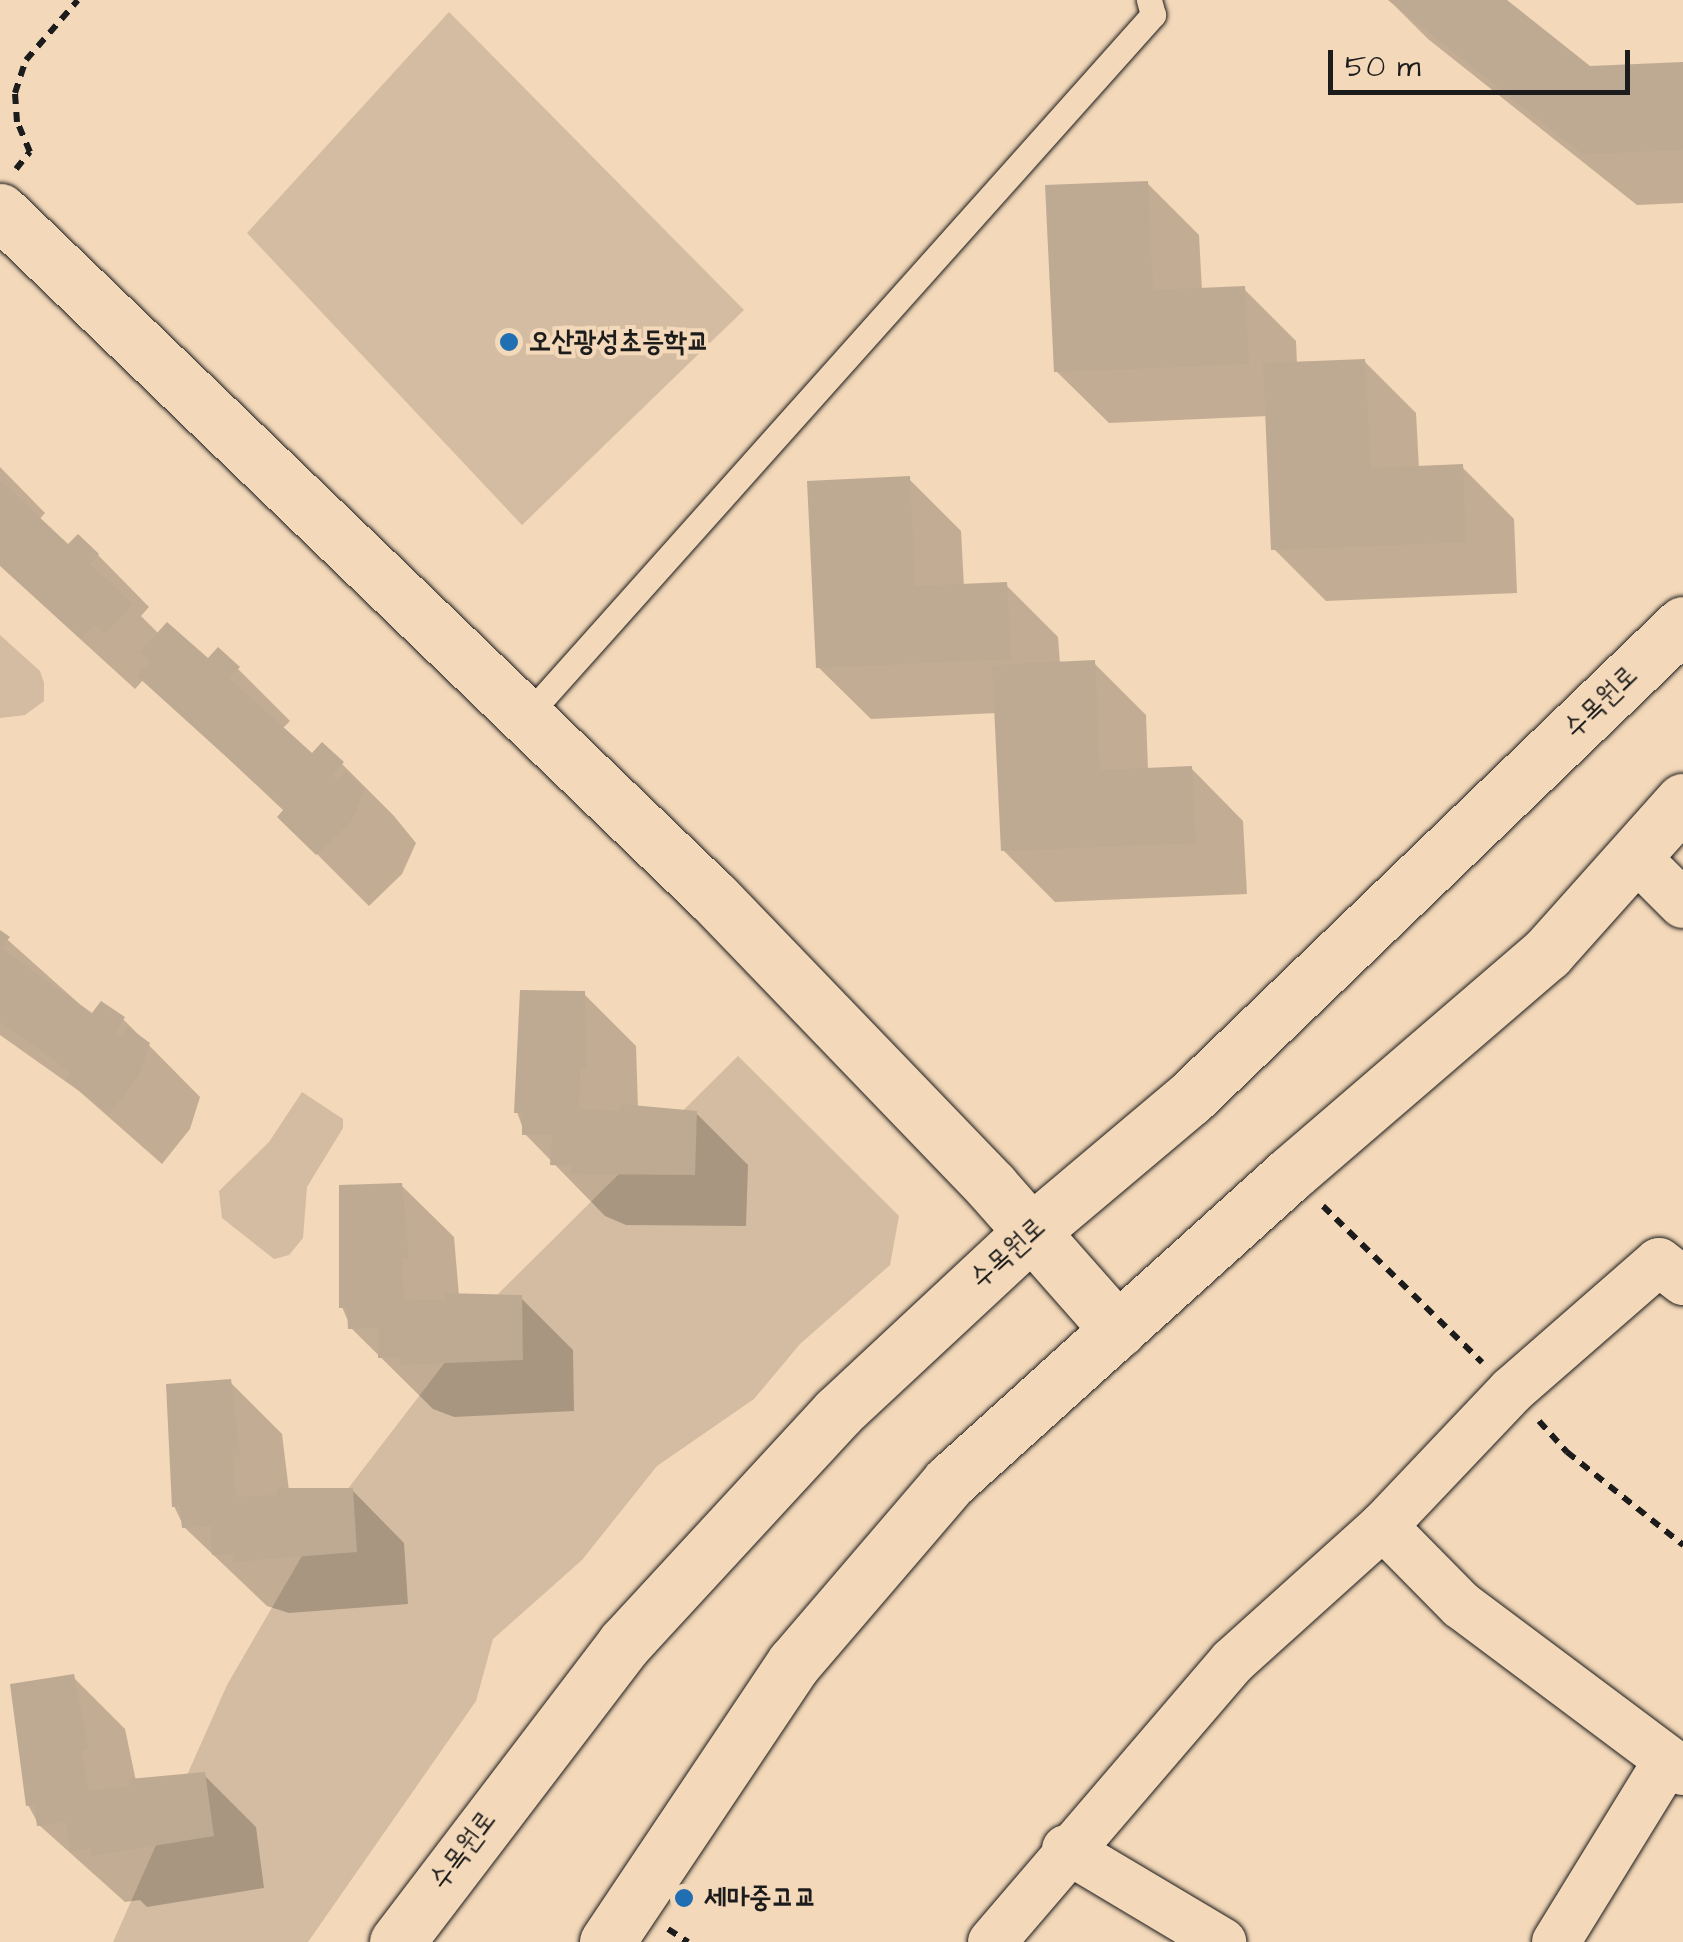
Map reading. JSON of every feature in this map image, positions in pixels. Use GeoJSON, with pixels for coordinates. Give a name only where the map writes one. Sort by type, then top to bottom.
{"type":"FeatureCollection","features":[{"type":"Feature","properties":{"kind":"street"},"geometry":{"type":"LineString","coordinates":[[0,211],[714,898],[1032,1230],[1118,1330]]}},
{"type":"Feature","properties":{"kind":"street","name":"수목원로"},"geometry":{"type":"LineString","coordinates":[[397,1942],[624,1644],[838,1412],[1032,1230],[1189,1099],[1683,624]]}},
{"type":"Feature","properties":{"kind":"street"},"geometry":{"type":"LineString","coordinates":[[608,1942],[794,1663],[949,1482],[1548,953],[1637,858],[1683,800]]}},
{"type":"Feature","properties":{"kind":"street"},"geometry":{"type":"LineString","coordinates":[[1637,858],[1683,904]]}},
{"type":"Feature","properties":{"kind":"street"},"geometry":{"type":"LineString","coordinates":[[992,1942],[1066,1849],[1233,1661],[1383,1526],[1511,1391],[1659,1262],[1683,1281]]}},
{"type":"Feature","properties":{"kind":"street"},"geometry":{"type":"LineString","coordinates":[[1383,1526],[1460,1604],[1674,1767],[1556,1942]]}},
{"type":"Feature","properties":{"kind":"street"},"geometry":{"type":"LineString","coordinates":[[1066,1849],[1222,1942]]}},
{"type":"Feature","properties":{"kind":"lane"},"geometry":{"type":"LineString","coordinates":[[526,718],[1141,28],[1152,15],[1150,0]]}},
{"type":"Feature","properties":{"kind":"path"},"geometry":{"type":"LineString","coordinates":[[30,152],[17,122],[15,93],[26,60],[78,0]]}},
{"type":"Feature","properties":{"kind":"shaded area"},"geometry":{"type":"Polygon","coordinates":[[[449,12],[744,310],[522,525],[247,233],[449,12]]]}},
{"type":"Feature","properties":{"kind":"shaded area"},"geometry":{"type":"Polygon","coordinates":[[[0,635],[40,671],[44,683],[44,701],[25,715],[0,718],[0,635]]]}},
{"type":"Feature","properties":{"kind":"shaded area"},"geometry":{"type":"Polygon","coordinates":[[[738,1056],[899,1216],[890,1265],[800,1344],[754,1399],[657,1466],[582,1560],[493,1639],[476,1701],[308,1942],[113,1942],[227,1685],[320,1525],[496,1296],[738,1056]]]}},
{"type":"Feature","properties":{"kind":"shaded area"},"geometry":{"type":"Polygon","coordinates":[[[302,1092],[343,1119],[343,1128],[307,1187],[303,1238],[289,1255],[274,1259],[222,1218],[219,1191],[269,1142],[302,1092]]]}},
{"type":"Feature","properties":{"kind":"building"},"geometry":{"type":"Polygon","coordinates":[[[1388,0],[1507,0],[1590,66],[1683,62],[1683,150],[1582,154],[1388,0]]]}},
{"type":"Feature","properties":{"kind":"building"},"geometry":{"type":"Polygon","coordinates":[[[1148,181],[1153,290],[1245,286],[1249,364],[1054,372],[1045,185],[1148,181]]]}},
{"type":"Feature","properties":{"kind":"building"},"geometry":{"type":"Polygon","coordinates":[[[1365,359],[1371,468],[1463,464],[1466,542],[1271,550],[1263,363],[1365,359]]]}},
{"type":"Feature","properties":{"kind":"building"},"geometry":{"type":"Polygon","coordinates":[[[910,476],[915,586],[1007,582],[1011,659],[816,668],[807,481],[910,476]]]}},
{"type":"Feature","properties":{"kind":"building"},"geometry":{"type":"Polygon","coordinates":[[[0,480],[68,544],[78,534],[99,554],[90,564],[133,604],[105,634],[95,624],[81,639],[0,565],[0,480]]]}},
{"type":"Feature","properties":{"kind":"building"},"geometry":{"type":"Polygon","coordinates":[[[167,622],[208,658],[218,647],[240,667],[229,678],[312,753],[322,742],[344,762],[332,775],[338,780],[346,772],[365,789],[351,822],[316,855],[277,817],[284,809],[137,676],[150,661],[140,652],[167,622]]]}},
{"type":"Feature","properties":{"kind":"building"},"geometry":{"type":"Polygon","coordinates":[[[1095,660],[1100,770],[1192,766],[1196,843],[1001,851],[992,665],[1095,660]]]}},
{"type":"Feature","properties":{"kind":"building"},"geometry":{"type":"Polygon","coordinates":[[[0,930],[10,937],[1,948],[92,1013],[101,1001],[125,1017],[115,1032],[121,1036],[128,1027],[150,1043],[139,1076],[109,1114],[66,1080],[71,1072],[0,1022],[0,930]]]}},
{"type":"Feature","properties":{"kind":"building"},"geometry":{"type":"Polygon","coordinates":[[[520,990],[585,991],[587,1068],[580,1068],[579,1109],[620,1111],[621,1104],[697,1111],[695,1175],[571,1174],[571,1166],[550,1165],[552,1135],[522,1135],[522,1113],[514,1113],[520,990]]]}},
{"type":"Feature","properties":{"kind":"building"},"geometry":{"type":"Polygon","coordinates":[[[402,1183],[409,1259],[402,1259],[404,1301],[446,1300],[445,1293],[522,1295],[523,1360],[400,1365],[400,1358],[378,1358],[378,1328],[348,1329],[347,1308],[339,1308],[339,1185],[402,1183]]]}},
{"type":"Feature","properties":{"kind":"building"},"geometry":{"type":"Polygon","coordinates":[[[231,1379],[240,1455],[233,1456],[236,1497],[277,1495],[277,1488],[353,1488],[357,1552],[234,1562],[233,1554],[212,1555],[211,1526],[182,1528],[180,1507],[172,1507],[166,1384],[231,1379]]]}},
{"type":"Feature","properties":{"kind":"building"},"geometry":{"type":"Polygon","coordinates":[[[74,1674],[89,1749],[82,1750],[89,1791],[130,1786],[129,1779],[205,1772],[214,1836],[92,1856],[91,1848],[70,1851],[66,1822],[37,1826],[34,1805],[26,1806],[10,1684],[74,1674]]]}},
{"type":"Feature","properties":{"kind":"place","name":"오산광성초등학교"},"geometry":{"type":"Point","coordinates":[509,342]}},
{"type":"Feature","properties":{"kind":"place","name":"세마중고교"},"geometry":{"type":"Point","coordinates":[684,1898]}}]}
